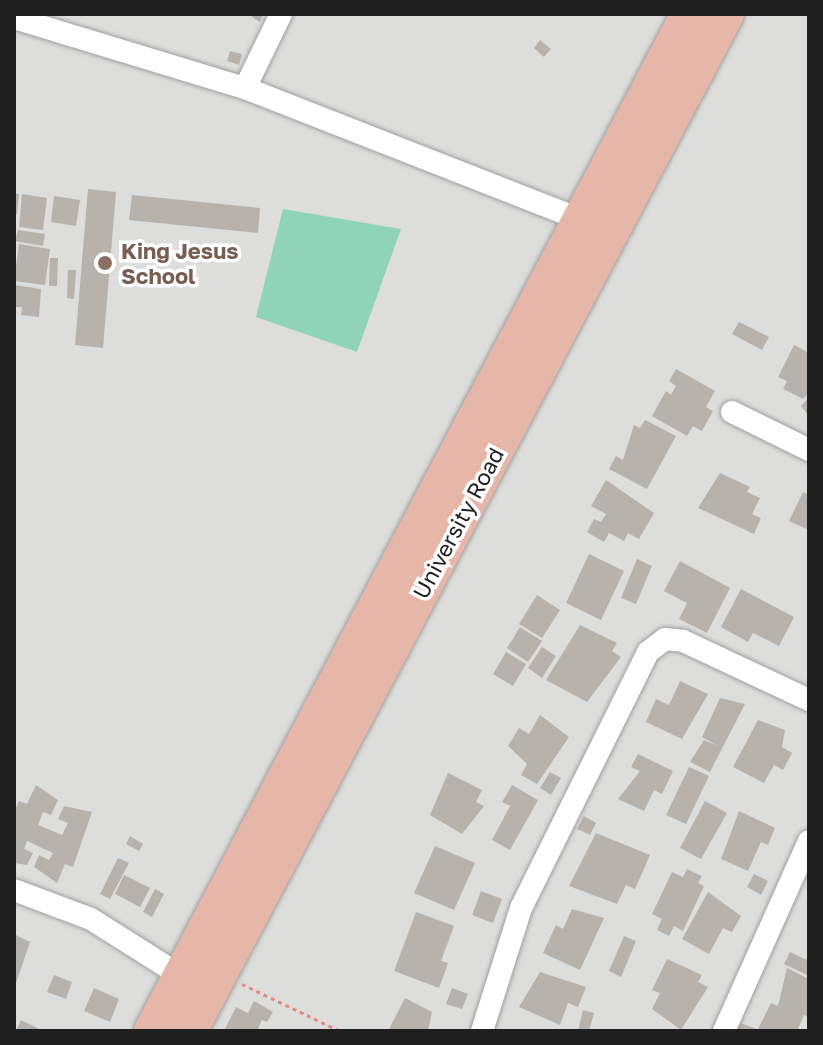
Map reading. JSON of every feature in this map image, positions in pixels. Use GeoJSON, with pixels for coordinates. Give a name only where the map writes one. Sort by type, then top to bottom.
{"type":"FeatureCollection","features":[{"type":"Feature","properties":{"kind":"highway","name":"University Road"},"geometry":{"type":"LineString","coordinates":[[189,1031],[209,984],[581,220],[689,14]]}},
{"type":"Feature","properties":{"kind":"highway","name":"University Road"},"geometry":{"type":"LineString","coordinates":[[152,1031],[209,984],[726,14]]}},
{"type":"Feature","properties":{"kind":"street"},"geometry":{"type":"LineString","coordinates":[[245,88],[281,14]]}},
{"type":"Feature","properties":{"kind":"street"},"geometry":{"type":"LineString","coordinates":[[14,18],[245,88],[581,220]]}},
{"type":"Feature","properties":{"kind":"street"},"geometry":{"type":"LineString","coordinates":[[732,412],[809,450]]}},
{"type":"Feature","properties":{"kind":"street"},"geometry":{"type":"LineString","coordinates":[[482,1031],[521,908],[648,652],[665,639],[683,641],[809,700]]}},
{"type":"Feature","properties":{"kind":"street"},"geometry":{"type":"LineString","coordinates":[[724,1031],[809,841]]}},
{"type":"Feature","properties":{"kind":"street"},"geometry":{"type":"LineString","coordinates":[[14,890],[91,919],[209,984]]}},
{"type":"Feature","properties":{"kind":"path"},"geometry":{"type":"LineString","coordinates":[[209,984],[340,1031]]}},
{"type":"Feature","properties":{"kind":"shaded area"},"geometry":{"type":"Polygon","coordinates":[[[14,14],[673,14],[143,1031],[14,1031],[14,14]]]}},
{"type":"Feature","properties":{"kind":"shaded area"},"geometry":{"type":"Polygon","coordinates":[[[743,14],[809,14],[809,1031],[204,1031],[743,14]]]}},
{"type":"Feature","properties":{"kind":"green space"},"geometry":{"type":"Polygon","coordinates":[[[283,209],[401,229],[357,352],[256,317],[283,209]]]}},
{"type":"Feature","properties":{"kind":"building"},"geometry":{"type":"Polygon","coordinates":[[[248,14],[263,14],[260,22],[248,14]]]}},
{"type":"Feature","properties":{"kind":"building"},"geometry":{"type":"Polygon","coordinates":[[[540,40],[551,49],[544,57],[534,48],[540,40]]]}},
{"type":"Feature","properties":{"kind":"building"},"geometry":{"type":"Polygon","coordinates":[[[230,51],[242,54],[239,65],[227,61],[230,51]]]}},
{"type":"Feature","properties":{"kind":"building"},"geometry":{"type":"Polygon","coordinates":[[[88,189],[116,192],[103,348],[75,345],[88,189]]]}},
{"type":"Feature","properties":{"kind":"building"},"geometry":{"type":"Polygon","coordinates":[[[14,193],[19,194],[17,214],[14,214],[14,193]]]}},
{"type":"Feature","properties":{"kind":"building"},"geometry":{"type":"Polygon","coordinates":[[[22,194],[47,198],[43,230],[19,227],[22,194]]]}},
{"type":"Feature","properties":{"kind":"building"},"geometry":{"type":"Polygon","coordinates":[[[132,195],[260,208],[258,233],[129,220],[132,195]]]}},
{"type":"Feature","properties":{"kind":"building"},"geometry":{"type":"Polygon","coordinates":[[[54,196],[80,200],[76,226],[51,222],[54,196]]]}},
{"type":"Feature","properties":{"kind":"building"},"geometry":{"type":"Polygon","coordinates":[[[18,230],[45,234],[43,246],[15,241],[18,230]]]}},
{"type":"Feature","properties":{"kind":"building"},"geometry":{"type":"Polygon","coordinates":[[[19,244],[50,249],[45,285],[14,281],[19,244]]]}},
{"type":"Feature","properties":{"kind":"building"},"geometry":{"type":"Polygon","coordinates":[[[50,258],[58,258],[57,286],[49,286],[50,258]]]}},
{"type":"Feature","properties":{"kind":"building"},"geometry":{"type":"Polygon","coordinates":[[[68,270],[76,270],[74,299],[67,298],[68,270]]]}},
{"type":"Feature","properties":{"kind":"building"},"geometry":{"type":"Polygon","coordinates":[[[14,285],[41,289],[39,317],[21,315],[22,307],[14,307],[14,285]]]}},
{"type":"Feature","properties":{"kind":"building"},"geometry":{"type":"Polygon","coordinates":[[[739,322],[769,337],[762,350],[732,334],[739,322]]]}},
{"type":"Feature","properties":{"kind":"building"},"geometry":{"type":"Polygon","coordinates":[[[794,345],[809,353],[809,393],[803,399],[783,389],[787,381],[778,377],[794,345]]]}},
{"type":"Feature","properties":{"kind":"building"},"geometry":{"type":"Polygon","coordinates":[[[676,369],[715,391],[706,407],[713,411],[702,431],[693,426],[687,436],[652,416],[666,391],[671,395],[676,386],[669,381],[676,369]]]}},
{"type":"Feature","properties":{"kind":"building"},"geometry":{"type":"Polygon","coordinates":[[[809,397],[809,416],[801,406],[809,397]]]}},
{"type":"Feature","properties":{"kind":"building"},"geometry":{"type":"Polygon","coordinates":[[[645,420],[676,436],[647,489],[609,469],[616,456],[623,460],[634,425],[640,428],[645,420]]]}},
{"type":"Feature","properties":{"kind":"building"},"geometry":{"type":"Polygon","coordinates":[[[720,473],[750,487],[747,492],[760,498],[752,514],[761,518],[754,534],[698,508],[720,473]]]}},
{"type":"Feature","properties":{"kind":"building"},"geometry":{"type":"Polygon","coordinates":[[[606,480],[654,513],[639,539],[628,533],[624,541],[609,533],[604,542],[587,532],[594,519],[601,522],[606,514],[591,506],[606,480]]]}},
{"type":"Feature","properties":{"kind":"building"},"geometry":{"type":"Polygon","coordinates":[[[803,492],[809,495],[809,530],[789,521],[803,492]]]}},
{"type":"Feature","properties":{"kind":"building"},"geometry":{"type":"Polygon","coordinates":[[[589,554],[624,571],[601,620],[566,603],[589,554]]]}},
{"type":"Feature","properties":{"kind":"building"},"geometry":{"type":"Polygon","coordinates":[[[637,559],[652,566],[636,604],[621,598],[637,559]]]}},
{"type":"Feature","properties":{"kind":"building"},"geometry":{"type":"Polygon","coordinates":[[[680,561],[730,588],[707,633],[679,619],[687,603],[664,591],[680,561]]]}},
{"type":"Feature","properties":{"kind":"building"},"geometry":{"type":"Polygon","coordinates":[[[741,589],[794,617],[779,646],[753,633],[748,642],[721,627],[741,589]]]}},
{"type":"Feature","properties":{"kind":"building"},"geometry":{"type":"Polygon","coordinates":[[[537,595],[560,610],[542,638],[519,624],[537,595]]]}},
{"type":"Feature","properties":{"kind":"building"},"geometry":{"type":"Polygon","coordinates":[[[580,625],[617,643],[612,651],[621,657],[587,702],[546,680],[580,625]]]}},
{"type":"Feature","properties":{"kind":"building"},"geometry":{"type":"Polygon","coordinates":[[[520,627],[542,641],[528,662],[507,648],[520,627]]]}},
{"type":"Feature","properties":{"kind":"building"},"geometry":{"type":"Polygon","coordinates":[[[542,647],[556,656],[542,678],[528,668],[542,647]]]}},
{"type":"Feature","properties":{"kind":"building"},"geometry":{"type":"Polygon","coordinates":[[[506,652],[526,664],[513,686],[493,674],[506,652]]]}},
{"type":"Feature","properties":{"kind":"building"},"geometry":{"type":"Polygon","coordinates":[[[680,681],[708,694],[682,739],[646,722],[656,699],[669,705],[680,681]]]}},
{"type":"Feature","properties":{"kind":"building"},"geometry":{"type":"Polygon","coordinates":[[[720,698],[745,704],[710,772],[690,762],[704,740],[718,746],[702,737],[720,698]]]}},
{"type":"Feature","properties":{"kind":"building"},"geometry":{"type":"Polygon","coordinates":[[[540,715],[569,737],[537,784],[521,775],[527,764],[508,746],[519,728],[529,734],[540,715]]]}},
{"type":"Feature","properties":{"kind":"building"},"geometry":{"type":"Polygon","coordinates":[[[758,720],[785,730],[782,747],[792,753],[783,770],[774,765],[764,783],[733,767],[758,720]]]}},
{"type":"Feature","properties":{"kind":"building"},"geometry":{"type":"Polygon","coordinates":[[[638,754],[673,771],[662,794],[654,790],[644,811],[618,799],[640,771],[631,767],[638,754]]]}},
{"type":"Feature","properties":{"kind":"building"},"geometry":{"type":"Polygon","coordinates":[[[689,767],[709,776],[686,824],[666,815],[689,767]]]}},
{"type":"Feature","properties":{"kind":"building"},"geometry":{"type":"Polygon","coordinates":[[[550,772],[561,778],[551,795],[540,788],[550,772]]]}},
{"type":"Feature","properties":{"kind":"building"},"geometry":{"type":"Polygon","coordinates":[[[448,773],[482,790],[476,802],[484,806],[462,834],[430,815],[448,773]]]}},
{"type":"Feature","properties":{"kind":"building"},"geometry":{"type":"Polygon","coordinates":[[[36,785],[58,800],[51,815],[43,812],[38,825],[62,835],[68,823],[58,819],[64,806],[92,812],[73,867],[65,864],[57,883],[34,867],[39,855],[49,860],[53,853],[27,841],[24,849],[33,853],[27,865],[14,863],[14,812],[19,801],[27,804],[36,785]]]}},
{"type":"Feature","properties":{"kind":"building"},"geometry":{"type":"Polygon","coordinates":[[[512,785],[538,800],[510,850],[492,840],[510,806],[502,802],[512,785]]]}},
{"type":"Feature","properties":{"kind":"building"},"geometry":{"type":"Polygon","coordinates":[[[705,801],[727,813],[701,859],[680,848],[705,801]]]}},
{"type":"Feature","properties":{"kind":"building"},"geometry":{"type":"Polygon","coordinates":[[[739,811],[775,828],[768,845],[761,842],[748,871],[721,859],[739,811]]]}},
{"type":"Feature","properties":{"kind":"building"},"geometry":{"type":"Polygon","coordinates":[[[584,816],[596,823],[590,835],[577,829],[584,816]]]}},
{"type":"Feature","properties":{"kind":"building"},"geometry":{"type":"Polygon","coordinates":[[[596,833],[650,855],[635,889],[626,885],[617,904],[569,886],[596,833]]]}},
{"type":"Feature","properties":{"kind":"building"},"geometry":{"type":"Polygon","coordinates":[[[130,836],[143,844],[139,851],[126,844],[130,836]]]}},
{"type":"Feature","properties":{"kind":"building"},"geometry":{"type":"Polygon","coordinates":[[[435,846],[475,863],[454,910],[414,893],[435,846]]]}},
{"type":"Feature","properties":{"kind":"building"},"geometry":{"type":"Polygon","coordinates":[[[118,858],[129,863],[110,899],[100,894],[118,858]]]}},
{"type":"Feature","properties":{"kind":"building"},"geometry":{"type":"Polygon","coordinates":[[[687,869],[702,876],[698,883],[704,886],[683,931],[674,926],[669,936],[657,930],[662,919],[652,914],[672,872],[683,877],[687,869]]]}},
{"type":"Feature","properties":{"kind":"building"},"geometry":{"type":"Polygon","coordinates":[[[754,874],[768,881],[761,895],[747,887],[754,874]]]}},
{"type":"Feature","properties":{"kind":"building"},"geometry":{"type":"Polygon","coordinates":[[[124,875],[150,888],[140,907],[115,894],[124,875]]]}},
{"type":"Feature","properties":{"kind":"building"},"geometry":{"type":"Polygon","coordinates":[[[155,889],[164,894],[152,917],[143,912],[155,889]]]}},
{"type":"Feature","properties":{"kind":"building"},"geometry":{"type":"Polygon","coordinates":[[[481,891],[502,899],[493,923],[472,915],[481,891]]]}},
{"type":"Feature","properties":{"kind":"building"},"geometry":{"type":"Polygon","coordinates":[[[708,892],[741,916],[732,932],[723,928],[709,954],[682,939],[708,892]]]}},
{"type":"Feature","properties":{"kind":"building"},"geometry":{"type":"Polygon","coordinates":[[[572,909],[604,918],[580,970],[543,953],[556,925],[563,929],[572,909]]]}},
{"type":"Feature","properties":{"kind":"building"},"geometry":{"type":"Polygon","coordinates":[[[416,912],[454,926],[441,961],[448,963],[439,988],[394,971],[416,912]]]}},
{"type":"Feature","properties":{"kind":"building"},"geometry":{"type":"Polygon","coordinates":[[[14,934],[30,942],[14,989],[14,934]]]}},
{"type":"Feature","properties":{"kind":"building"},"geometry":{"type":"Polygon","coordinates":[[[624,936],[636,941],[621,977],[609,971],[624,936]]]}},
{"type":"Feature","properties":{"kind":"building"},"geometry":{"type":"Polygon","coordinates":[[[790,952],[809,961],[809,976],[784,964],[790,952]]]}},
{"type":"Feature","properties":{"kind":"building"},"geometry":{"type":"Polygon","coordinates":[[[667,959],[702,975],[698,982],[708,987],[681,1030],[652,1009],[660,993],[652,990],[667,959]]]}},
{"type":"Feature","properties":{"kind":"building"},"geometry":{"type":"Polygon","coordinates":[[[787,968],[809,979],[808,1017],[804,1015],[797,1031],[757,1031],[771,1003],[778,1006],[787,968]]]}},
{"type":"Feature","properties":{"kind":"building"},"geometry":{"type":"Polygon","coordinates":[[[540,972],[586,987],[578,1007],[568,1003],[560,1025],[519,1007],[540,972]]]}},
{"type":"Feature","properties":{"kind":"building"},"geometry":{"type":"Polygon","coordinates":[[[54,975],[72,982],[66,999],[47,992],[54,975]]]}},
{"type":"Feature","properties":{"kind":"building"},"geometry":{"type":"Polygon","coordinates":[[[94,988],[119,999],[110,1022],[84,1011],[94,988]]]}},
{"type":"Feature","properties":{"kind":"building"},"geometry":{"type":"Polygon","coordinates":[[[452,988],[468,994],[462,1009],[446,1004],[452,988]]]}},
{"type":"Feature","properties":{"kind":"building"},"geometry":{"type":"Polygon","coordinates":[[[405,998],[432,1012],[428,1031],[388,1031],[405,998]]]}},
{"type":"Feature","properties":{"kind":"building"},"geometry":{"type":"Polygon","coordinates":[[[254,1001],[273,1012],[267,1022],[262,1020],[257,1031],[224,1031],[236,1007],[248,1013],[254,1001]]]}},
{"type":"Feature","properties":{"kind":"building"},"geometry":{"type":"Polygon","coordinates":[[[583,1010],[594,1013],[589,1031],[578,1031],[583,1010]]]}},
{"type":"Feature","properties":{"kind":"building"},"geometry":{"type":"Polygon","coordinates":[[[21,1020],[43,1031],[16,1031],[21,1020]]]}},
{"type":"Feature","properties":{"kind":"building"},"geometry":{"type":"Polygon","coordinates":[[[740,1023],[757,1029],[733,1031],[740,1023]]]}},
{"type":"Feature","properties":{"kind":"place","name":"King Jesus School"},"geometry":{"type":"Point","coordinates":[105,263]}}]}
